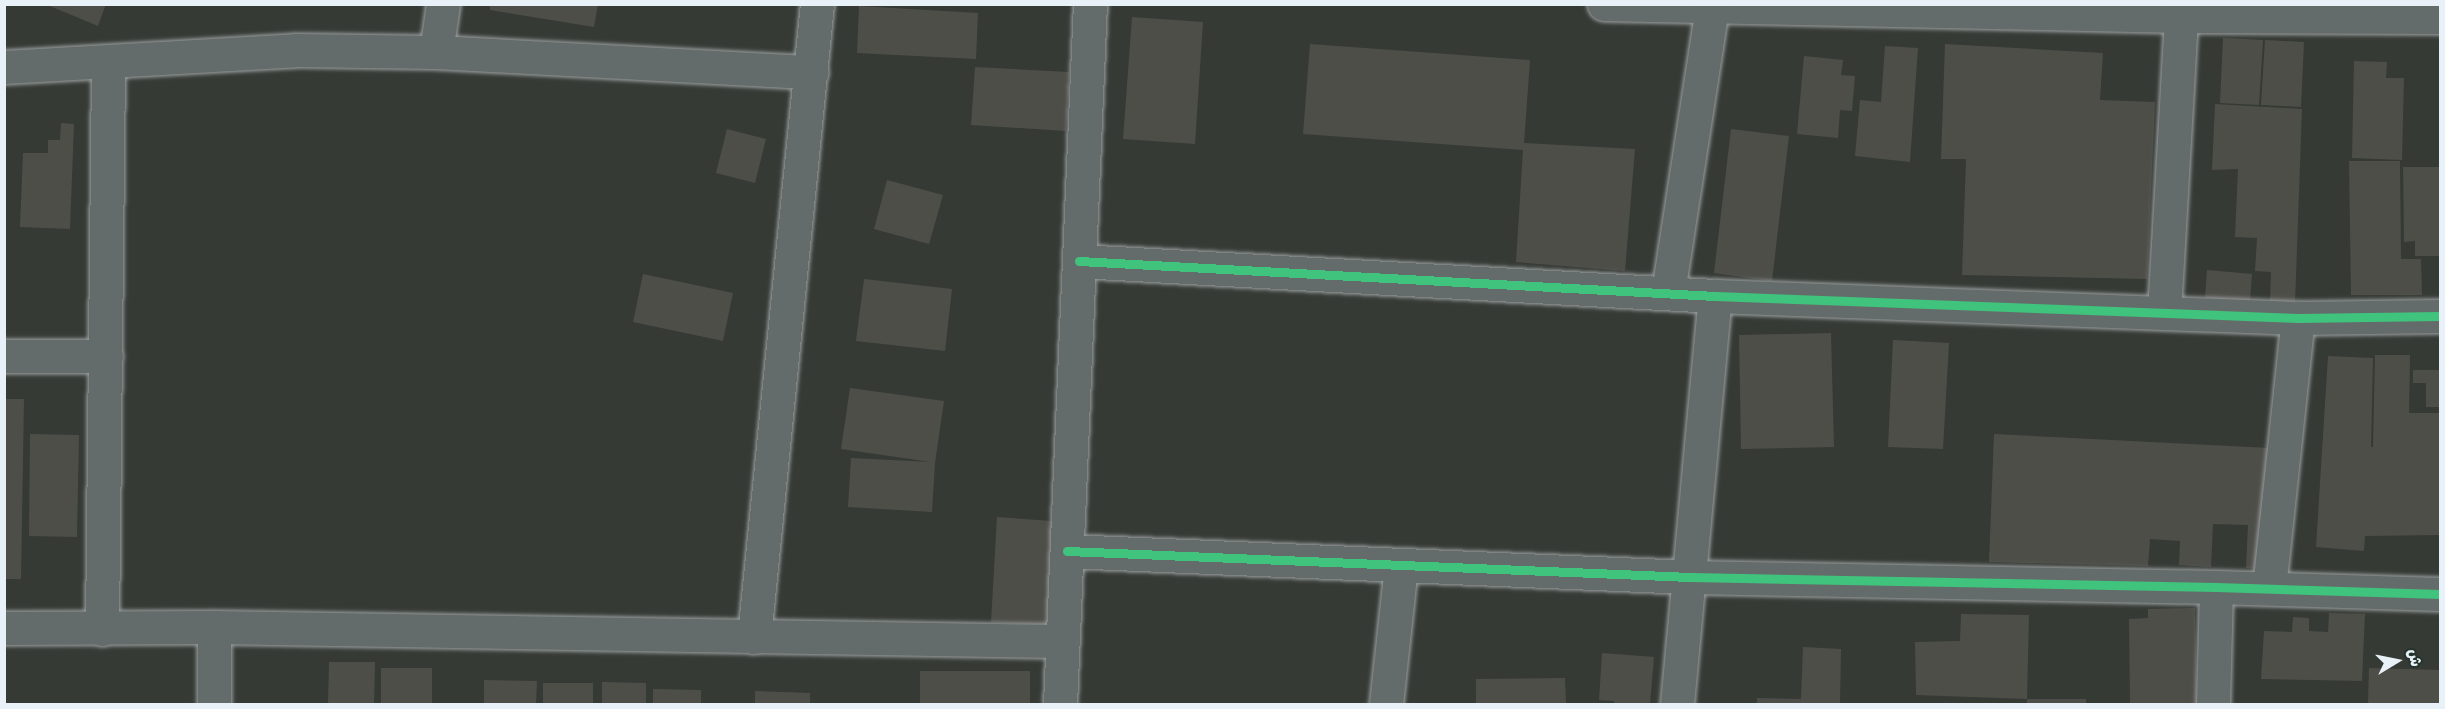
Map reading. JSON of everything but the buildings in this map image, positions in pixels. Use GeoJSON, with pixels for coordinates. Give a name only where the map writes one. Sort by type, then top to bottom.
{"type":"FeatureCollection","features":[{"type":"Feature","properties":{"kind":"street"},"geometry":{"type":"LineString","coordinates":[[436,52],[443,4]]}},
{"type":"Feature","properties":{"kind":"street"},"geometry":{"type":"LineString","coordinates":[[754,637],[818,4]]}},
{"type":"Feature","properties":{"kind":"street"},"geometry":{"type":"LineString","coordinates":[[1060,705],[1090,4]]}},
{"type":"Feature","properties":{"kind":"street"},"geometry":{"type":"LineString","coordinates":[[1607,5],[1712,9],[2181,16],[2222,10],[2440,17]]}},
{"type":"Feature","properties":{"kind":"street"},"geometry":{"type":"LineString","coordinates":[[1668,292],[1712,9]]}},
{"type":"Feature","properties":{"kind":"street"},"geometry":{"type":"LineString","coordinates":[[2164,313],[2181,16]]}},
{"type":"Feature","properties":{"kind":"street"},"geometry":{"type":"LineString","coordinates":[[4,67],[296,50],[436,52],[811,72]]}},
{"type":"Feature","properties":{"kind":"street"},"geometry":{"type":"LineString","coordinates":[[102,629],[108,61]]}},
{"type":"Feature","properties":{"kind":"street"},"geometry":{"type":"LineString","coordinates":[[1079,261],[1714,296],[2298,318],[2440,316]]}},
{"type":"Feature","properties":{"kind":"street"},"geometry":{"type":"LineString","coordinates":[[1677,705],[1714,296]]}},
{"type":"Feature","properties":{"kind":"street"},"geometry":{"type":"LineString","coordinates":[[2269,588],[2298,318]]}},
{"type":"Feature","properties":{"kind":"street"},"geometry":{"type":"LineString","coordinates":[[4,356],[105,356]]}},
{"type":"Feature","properties":{"kind":"street"},"geometry":{"type":"LineString","coordinates":[[1067,551],[1690,577],[2269,588],[2440,594]]}},
{"type":"Feature","properties":{"kind":"street"},"geometry":{"type":"LineString","coordinates":[[1386,705],[1401,565]]}},
{"type":"Feature","properties":{"kind":"street"},"geometry":{"type":"LineString","coordinates":[[2213,705],[2216,587]]}},
{"type":"Feature","properties":{"kind":"street"},"geometry":{"type":"LineString","coordinates":[[214,627],[214,705]]}},
{"type":"Feature","properties":{"kind":"street"},"geometry":{"type":"LineString","coordinates":[[4,628],[214,627],[1062,641]]}},
{"type":"Feature","properties":{"kind":"cycle path"},"geometry":{"type":"LineString","coordinates":[[1079,261],[1715,296],[2298,318],[2440,316]]}},
{"type":"Feature","properties":{"kind":"cycle path"},"geometry":{"type":"LineString","coordinates":[[1067,551],[1690,577],[2216,587],[2440,594]]}}]}
